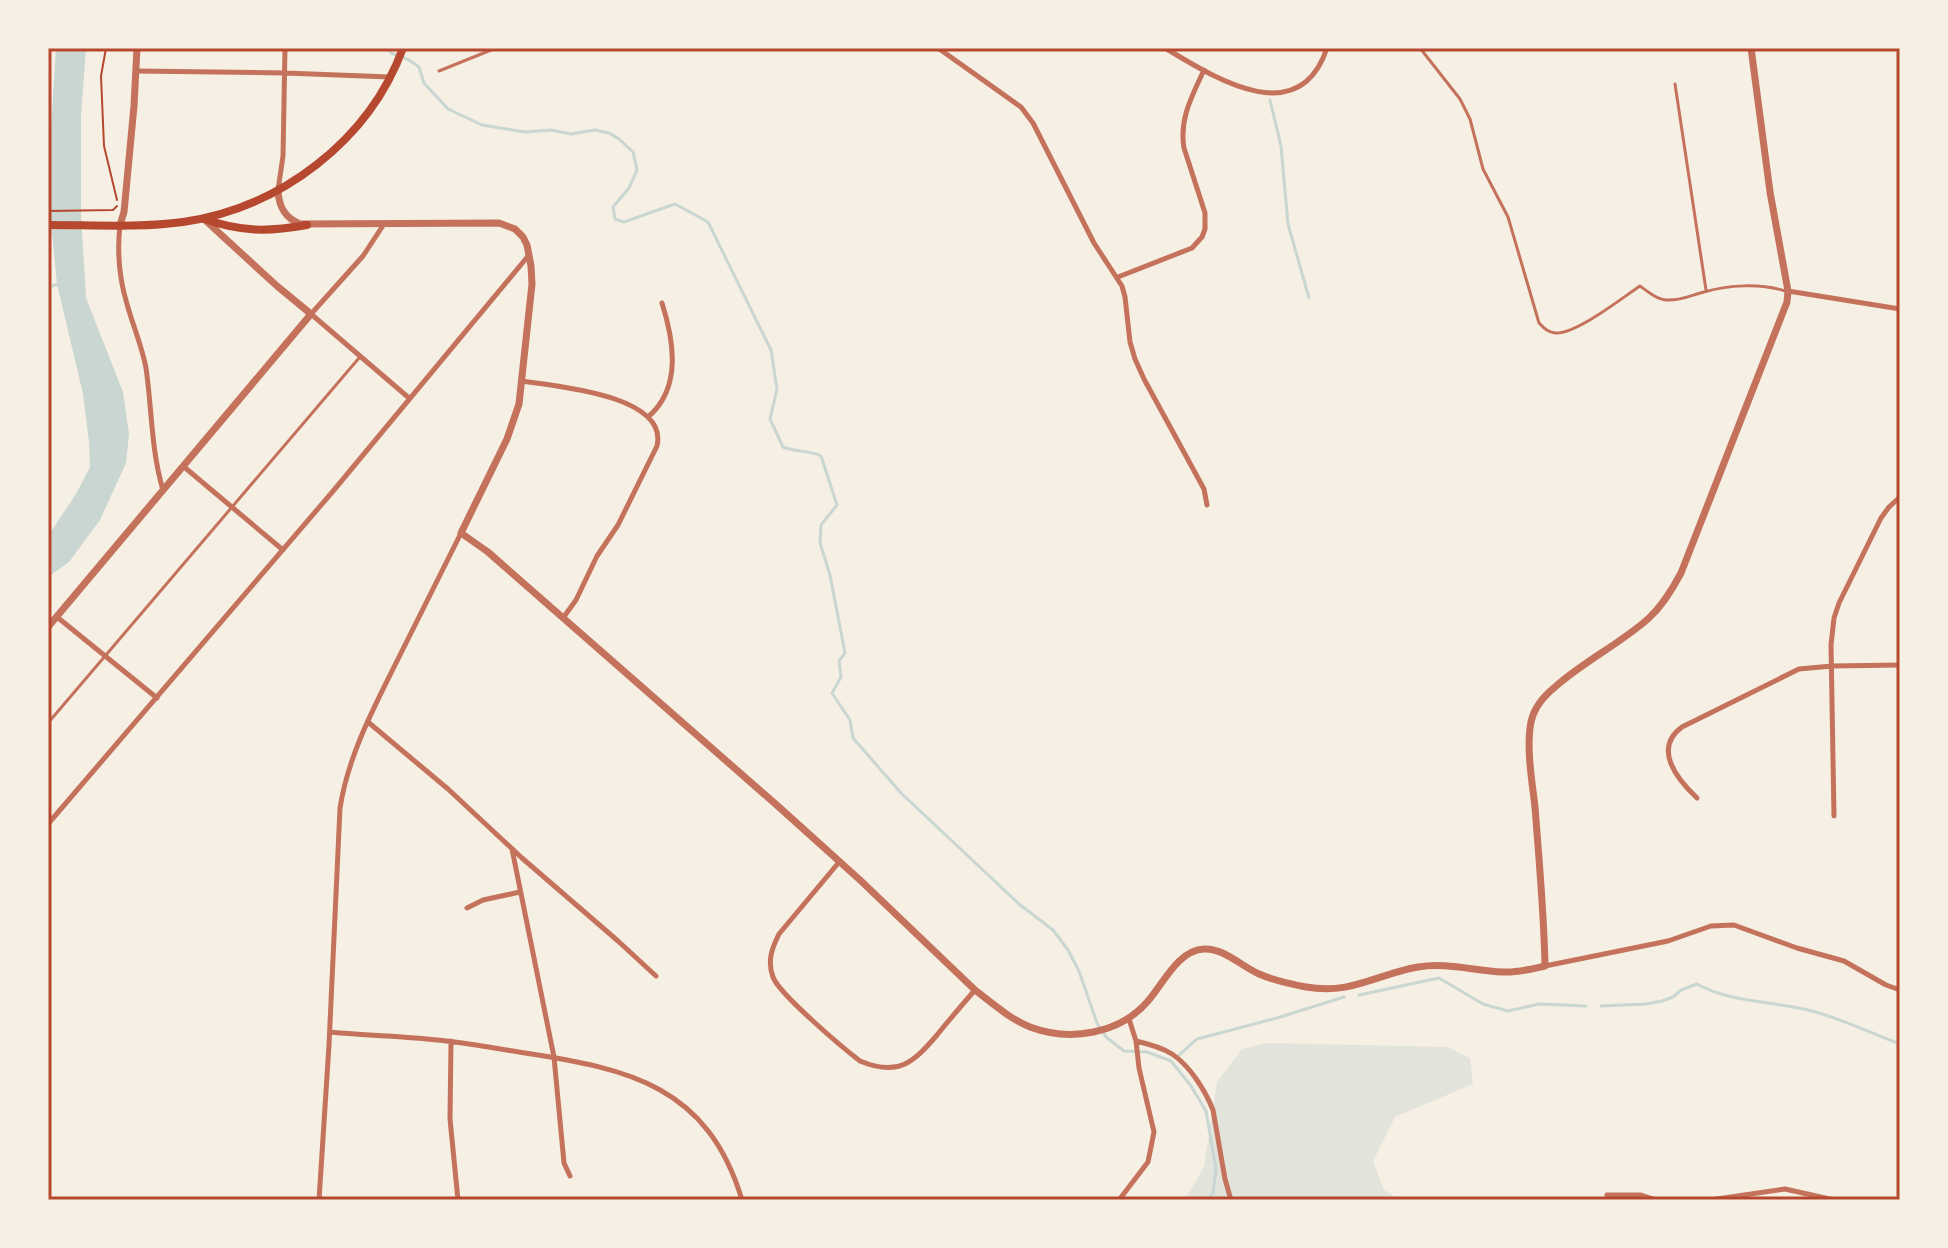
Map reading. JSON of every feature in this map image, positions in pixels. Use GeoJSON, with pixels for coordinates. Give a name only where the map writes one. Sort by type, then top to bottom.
{"type":"FeatureCollection","features":[{"type":"Feature","properties":{"kind":"main road"},"geometry":{"type":"LineString","coordinates":[[48,225],[158,224],[203,218],[247,205],[278,191],[310,170],[340,143],[372,106],[403,49]]}},
{"type":"Feature","properties":{"kind":"main road"},"geometry":{"type":"LineString","coordinates":[[203,218],[231,228],[254,230],[307,225]]}},
{"type":"Feature","properties":{"kind":"street"},"geometry":{"type":"LineString","coordinates":[[137,48],[118,260],[142,349],[153,452],[163,490]]}},
{"type":"Feature","properties":{"kind":"street"},"geometry":{"type":"LineString","coordinates":[[285,48],[283,156],[278,191],[284,213],[294,222],[307,225],[507,225],[520,234],[527,245],[532,284],[519,404],[507,439],[368,722],[347,774],[340,808],[319,1200]]}},
{"type":"Feature","properties":{"kind":"street"},"geometry":{"type":"LineString","coordinates":[[938,48],[1001,91],[1028,116],[1094,243],[1118,277],[1125,297],[1135,359],[1204,489],[1207,505]]}},
{"type":"Feature","properties":{"kind":"street"},"geometry":{"type":"LineString","coordinates":[[1165,48],[1204,70],[1259,92],[1284,92],[1302,86],[1322,63],[1327,48]]}},
{"type":"Feature","properties":{"kind":"street"},"geometry":{"type":"LineString","coordinates":[[1545,966],[1544,918],[1531,769],[1533,716],[1543,698],[1556,686],[1635,629],[1671,591],[1681,573],[1785,310],[1788,291],[1770,192],[1751,48]]}},
{"type":"Feature","properties":{"kind":"street"},"geometry":{"type":"LineString","coordinates":[[1118,277],[1192,248],[1202,237],[1205,213],[1182,137],[1184,115],[1204,70]]}},
{"type":"Feature","properties":{"kind":"street"},"geometry":{"type":"LineString","coordinates":[[136,71],[390,77]]}},
{"type":"Feature","properties":{"kind":"street"},"geometry":{"type":"LineString","coordinates":[[203,218],[277,286],[409,398]]}},
{"type":"Feature","properties":{"kind":"street"},"geometry":{"type":"LineString","coordinates":[[48,627],[363,256],[384,223]]}},
{"type":"Feature","properties":{"kind":"street"},"geometry":{"type":"LineString","coordinates":[[48,824],[283,550],[530,254]]}},
{"type":"Feature","properties":{"kind":"street"},"geometry":{"type":"LineString","coordinates":[[1788,291],[1900,309]]}},
{"type":"Feature","properties":{"kind":"street"},"geometry":{"type":"LineString","coordinates":[[648,417],[662,402],[670,385],[671,342],[662,303]]}},
{"type":"Feature","properties":{"kind":"street"},"geometry":{"type":"LineString","coordinates":[[522,381],[608,396],[648,417],[658,429],[657,446],[618,525],[563,618]]}},
{"type":"Feature","properties":{"kind":"street"},"geometry":{"type":"LineString","coordinates":[[183,466],[283,550]]}},
{"type":"Feature","properties":{"kind":"street"},"geometry":{"type":"LineString","coordinates":[[1834,816],[1832,633],[1839,603],[1881,518],[1900,497]]}},
{"type":"Feature","properties":{"kind":"street"},"geometry":{"type":"LineString","coordinates":[[461,533],[488,552],[840,861],[975,990],[1030,1027],[1055,1033],[1089,1033],[1129,1019],[1149,1000],[1182,959],[1204,949],[1219,952],[1260,974],[1295,985],[1320,989],[1349,988],[1431,965],[1503,972],[1545,966],[1668,941],[1722,924],[1745,928],[1797,948],[1844,961],[1900,990]]}},
{"type":"Feature","properties":{"kind":"street"},"geometry":{"type":"LineString","coordinates":[[57,617],[157,698]]}},
{"type":"Feature","properties":{"kind":"street"},"geometry":{"type":"LineString","coordinates":[[1697,798],[1683,784],[1669,757],[1670,744],[1677,730],[1788,672],[1808,667],[1900,665]]}},
{"type":"Feature","properties":{"kind":"street"},"geometry":{"type":"LineString","coordinates":[[368,722],[448,789],[656,976]]}},
{"type":"Feature","properties":{"kind":"street"},"geometry":{"type":"LineString","coordinates":[[511,848],[554,1057],[564,1163],[570,1176]]}},
{"type":"Feature","properties":{"kind":"street"},"geometry":{"type":"LineString","coordinates":[[840,861],[773,945],[771,973],[780,990],[860,1061],[870,1066],[892,1068],[903,1066],[919,1056],[975,990]]}},
{"type":"Feature","properties":{"kind":"street"},"geometry":{"type":"LineString","coordinates":[[467,908],[483,900],[520,892]]}},
{"type":"Feature","properties":{"kind":"street"},"geometry":{"type":"LineString","coordinates":[[1119,1200],[1148,1162],[1154,1132],[1129,1019]]}},
{"type":"Feature","properties":{"kind":"street"},"geometry":{"type":"LineString","coordinates":[[330,1032],[451,1041],[596,1065],[644,1080],[686,1108],[704,1126],[726,1158],[742,1200]]}},
{"type":"Feature","properties":{"kind":"street"},"geometry":{"type":"LineString","coordinates":[[451,1041],[450,1130],[458,1200]]}},
{"type":"Feature","properties":{"kind":"street"},"geometry":{"type":"LineString","coordinates":[[1136,1043],[1157,1046],[1178,1059],[1209,1099],[1231,1200]]}},
{"type":"Feature","properties":{"kind":"street"},"geometry":{"type":"LineString","coordinates":[[1710,1200],[1785,1189],[1834,1200]]}},
{"type":"Feature","properties":{"kind":"street"},"geometry":{"type":"LineString","coordinates":[[1607,1195],[1641,1195],[1656,1200]]}},
{"type":"Feature","properties":{"kind":"lane"},"geometry":{"type":"LineString","coordinates":[[439,71],[496,48]]}},
{"type":"Feature","properties":{"kind":"lane"},"geometry":{"type":"LineString","coordinates":[[1420,48],[1460,99],[1470,119],[1483,169],[1508,217],[1543,328],[1554,333],[1571,331],[1640,286],[1664,301],[1706,291],[1762,286],[1788,291]]}},
{"type":"Feature","properties":{"kind":"lane"},"geometry":{"type":"LineString","coordinates":[[1675,84],[1706,291]]}},
{"type":"Feature","properties":{"kind":"lane"},"geometry":{"type":"LineString","coordinates":[[48,723],[361,355]]}},
{"type":"Feature","properties":{"kind":"path"},"geometry":{"type":"LineString","coordinates":[[48,211],[105,211],[113,210],[118,205],[104,146],[101,76],[106,48]]}},
{"type":"Feature","properties":{"kind":"shaded area"},"geometry":{"type":"Polygon","coordinates":[[[56,48],[86,48],[81,116],[81,214],[86,298],[123,392],[129,434],[126,463],[100,520],[69,562],[48,577],[48,536],[90,467],[83,394],[57,284],[51,223],[49,160],[56,48]]]}},
{"type":"Feature","properties":{"kind":"shaded area"},"geometry":{"type":"Polygon","coordinates":[[[1268,1043],[1447,1047],[1470,1058],[1473,1084],[1395,1117],[1373,1161],[1384,1190],[1400,1200],[1185,1200],[1204,1167],[1217,1082],[1242,1049],[1268,1043]]]}},
{"type":"Feature","properties":{"kind":"waterway"},"geometry":{"type":"LineString","coordinates":[[388,48],[391,53],[419,67],[424,83],[448,109],[482,125],[525,132],[551,130],[571,134],[595,130],[619,139],[633,152],[637,170],[629,188],[613,207],[615,219],[624,222],[675,204],[708,222],[771,350],[777,389],[770,419],[783,447],[821,456],[837,505],[821,525],[820,543],[830,575],[845,653],[839,661],[841,677],[832,693],[850,720],[853,738],[901,793],[1019,904],[1053,930],[1079,971],[1097,1023],[1106,1037],[1124,1051],[1147,1052],[1171,1061],[1191,1086],[1206,1111],[1216,1169],[1213,1193],[1208,1200]]}},
{"type":"Feature","properties":{"kind":"waterway"},"geometry":{"type":"LineString","coordinates":[[1270,100],[1281,146],[1288,224],[1309,298]]}},
{"type":"Feature","properties":{"kind":"waterway"},"geometry":{"type":"LineString","coordinates":[[48,287],[59,284]]}},
{"type":"Feature","properties":{"kind":"waterway"},"geometry":{"type":"LineString","coordinates":[[1359,995],[1439,978],[1483,1004],[1508,1011],[1539,1004],[1586,1006]]}},
{"type":"Feature","properties":{"kind":"waterway"},"geometry":{"type":"LineString","coordinates":[[1601,1006],[1662,1001],[1697,984],[1724,995],[1823,1014],[1900,1044]]}},
{"type":"Feature","properties":{"kind":"waterway"},"geometry":{"type":"LineString","coordinates":[[1179,1055],[1197,1039],[1344,997]]}}]}
